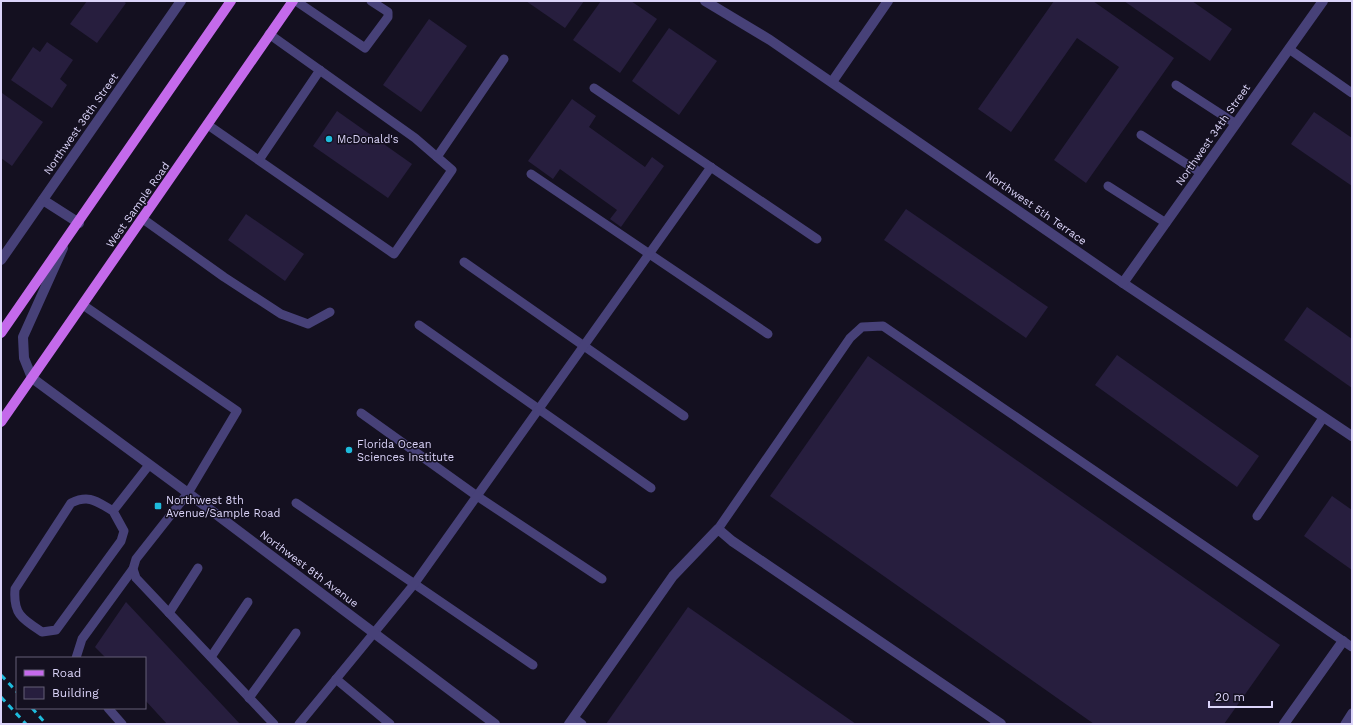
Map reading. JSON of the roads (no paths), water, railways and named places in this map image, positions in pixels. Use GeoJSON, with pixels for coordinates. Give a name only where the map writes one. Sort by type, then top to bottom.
{"type":"FeatureCollection","features":[{"type":"Feature","properties":{"kind":"main road"},"geometry":{"type":"LineString","coordinates":[[1,333],[79,223],[231,1]]}},
{"type":"Feature","properties":{"kind":"main road","name":"West Sample Road"},"geometry":{"type":"LineString","coordinates":[[1,422],[208,125],[269,34],[294,1]]}},
{"type":"Feature","properties":{"kind":"street","name":"Northwest 36th Street"},"geometry":{"type":"LineString","coordinates":[[1,260],[181,1]]}},
{"type":"Feature","properties":{"kind":"street","name":"Northwest 5th Terrace"},"geometry":{"type":"LineString","coordinates":[[705,1],[770,40],[1123,283],[1352,436]]}},
{"type":"Feature","properties":{"kind":"street"},"geometry":{"type":"LineString","coordinates":[[832,82],[888,1]]}},
{"type":"Feature","properties":{"kind":"street","name":"Northwest 34th Street"},"geometry":{"type":"LineString","coordinates":[[1123,283],[1323,1]]}},
{"type":"Feature","properties":{"kind":"street"},"geometry":{"type":"LineString","coordinates":[[42,200],[79,223]]}},
{"type":"Feature","properties":{"kind":"street"},"geometry":{"type":"LineString","coordinates":[[32,378],[24,358],[23,337],[68,238]]}},
{"type":"Feature","properties":{"kind":"street","name":"Northwest 8th Avenue"},"geometry":{"type":"LineString","coordinates":[[32,378],[188,493],[495,724]]}},
{"type":"Feature","properties":{"kind":"street"},"geometry":{"type":"LineString","coordinates":[[571,721],[673,576],[718,530],[1001,724]]}},
{"type":"Feature","properties":{"kind":"street"},"geometry":{"type":"LineString","coordinates":[[1284,724],[1343,641]]}},
{"type":"Feature","properties":{"kind":"lane"},"geometry":{"type":"LineString","coordinates":[[294,1],[365,48],[388,17],[388,12],[371,1]]}},
{"type":"Feature","properties":{"kind":"lane"},"geometry":{"type":"LineString","coordinates":[[208,125],[394,254],[452,170],[415,138],[269,34]]}},
{"type":"Feature","properties":{"kind":"lane"},"geometry":{"type":"LineString","coordinates":[[1289,49],[1352,93]]}},
{"type":"Feature","properties":{"kind":"lane"},"geometry":{"type":"LineString","coordinates":[[437,157],[504,59]]}},
{"type":"Feature","properties":{"kind":"lane"},"geometry":{"type":"LineString","coordinates":[[259,160],[320,70]]}},
{"type":"Feature","properties":{"kind":"lane"},"geometry":{"type":"LineString","coordinates":[[1176,85],[1236,124]]}},
{"type":"Feature","properties":{"kind":"lane"},"geometry":{"type":"LineString","coordinates":[[594,88],[817,239]]}},
{"type":"Feature","properties":{"kind":"lane"},"geometry":{"type":"LineString","coordinates":[[1141,135],[1201,174]]}},
{"type":"Feature","properties":{"kind":"lane"},"geometry":{"type":"LineString","coordinates":[[299,724],[415,583],[711,167]]}},
{"type":"Feature","properties":{"kind":"lane"},"geometry":{"type":"LineString","coordinates":[[531,174],[768,334]]}},
{"type":"Feature","properties":{"kind":"lane"},"geometry":{"type":"LineString","coordinates":[[1108,186],[1166,223]]}},
{"type":"Feature","properties":{"kind":"lane"},"geometry":{"type":"LineString","coordinates":[[143,218],[224,277],[280,314],[308,324],[330,312]]}},
{"type":"Feature","properties":{"kind":"lane"},"geometry":{"type":"LineString","coordinates":[[464,262],[684,416]]}},
{"type":"Feature","properties":{"kind":"lane"},"geometry":{"type":"LineString","coordinates":[[76,657],[82,640],[133,569],[136,559],[188,493],[237,410],[83,305]]}},
{"type":"Feature","properties":{"kind":"lane"},"geometry":{"type":"LineString","coordinates":[[419,325],[651,488]]}},
{"type":"Feature","properties":{"kind":"lane"},"geometry":{"type":"LineString","coordinates":[[718,530],[850,338],[862,327],[883,326],[1352,647]]}},
{"type":"Feature","properties":{"kind":"lane"},"geometry":{"type":"LineString","coordinates":[[361,413],[477,496],[602,579]]}},
{"type":"Feature","properties":{"kind":"lane"},"geometry":{"type":"LineString","coordinates":[[1256,516],[1323,418]]}},
{"type":"Feature","properties":{"kind":"lane"},"geometry":{"type":"LineString","coordinates":[[113,511],[149,465]]}},
{"type":"Feature","properties":{"kind":"lane"},"geometry":{"type":"LineString","coordinates":[[80,499],[91,499],[113,511],[124,531],[121,541],[56,630],[42,632],[22,618],[14,603],[15,589],[71,503],[80,499]]}},
{"type":"Feature","properties":{"kind":"lane"},"geometry":{"type":"LineString","coordinates":[[296,503],[533,665]]}},
{"type":"Feature","properties":{"kind":"lane"},"geometry":{"type":"LineString","coordinates":[[169,613],[198,568]]}},
{"type":"Feature","properties":{"kind":"lane"},"geometry":{"type":"LineString","coordinates":[[133,569],[136,578],[274,724]]}},
{"type":"Feature","properties":{"kind":"lane"},"geometry":{"type":"LineString","coordinates":[[211,658],[248,602]]}},
{"type":"Feature","properties":{"kind":"lane"},"geometry":{"type":"LineString","coordinates":[[249,698],[296,633]]}},
{"type":"Feature","properties":{"kind":"lane"},"geometry":{"type":"LineString","coordinates":[[336,679],[390,724]]}},
{"type":"Feature","properties":{"kind":"lane"},"geometry":{"type":"LineString","coordinates":[[109,709],[122,724]]}},
{"type":"Feature","properties":{"kind":"lane"},"geometry":{"type":"LineString","coordinates":[[1345,724],[1352,713]]}},
{"type":"Feature","properties":{"kind":"lane"},"geometry":{"type":"LineString","coordinates":[[374,724],[380,716]]}},
{"type":"Feature","properties":{"kind":"lane"},"geometry":{"type":"LineString","coordinates":[[571,721],[582,724]]}},
{"type":"Feature","properties":{"kind":"railway"},"geometry":{"type":"LineString","coordinates":[[1,675],[16,691]]}},
{"type":"Feature","properties":{"kind":"railway"},"geometry":{"type":"LineString","coordinates":[[1,697],[26,724]]}},
{"type":"Feature","properties":{"kind":"railway"},"geometry":{"type":"LineString","coordinates":[[33,709],[46,724]]}},
{"type":"Feature","properties":{"kind":"place","name":"McDonald's"},"geometry":{"type":"Point","coordinates":[329,139]}},
{"type":"Feature","properties":{"kind":"place","name":"Florida Ocean Sciences Institute"},"geometry":{"type":"Point","coordinates":[349,450]}},
{"type":"Feature","properties":{"kind":"place","name":"Northwest 8th Avenue/Sample Road"},"geometry":{"type":"Point","coordinates":[158,506]}}]}
